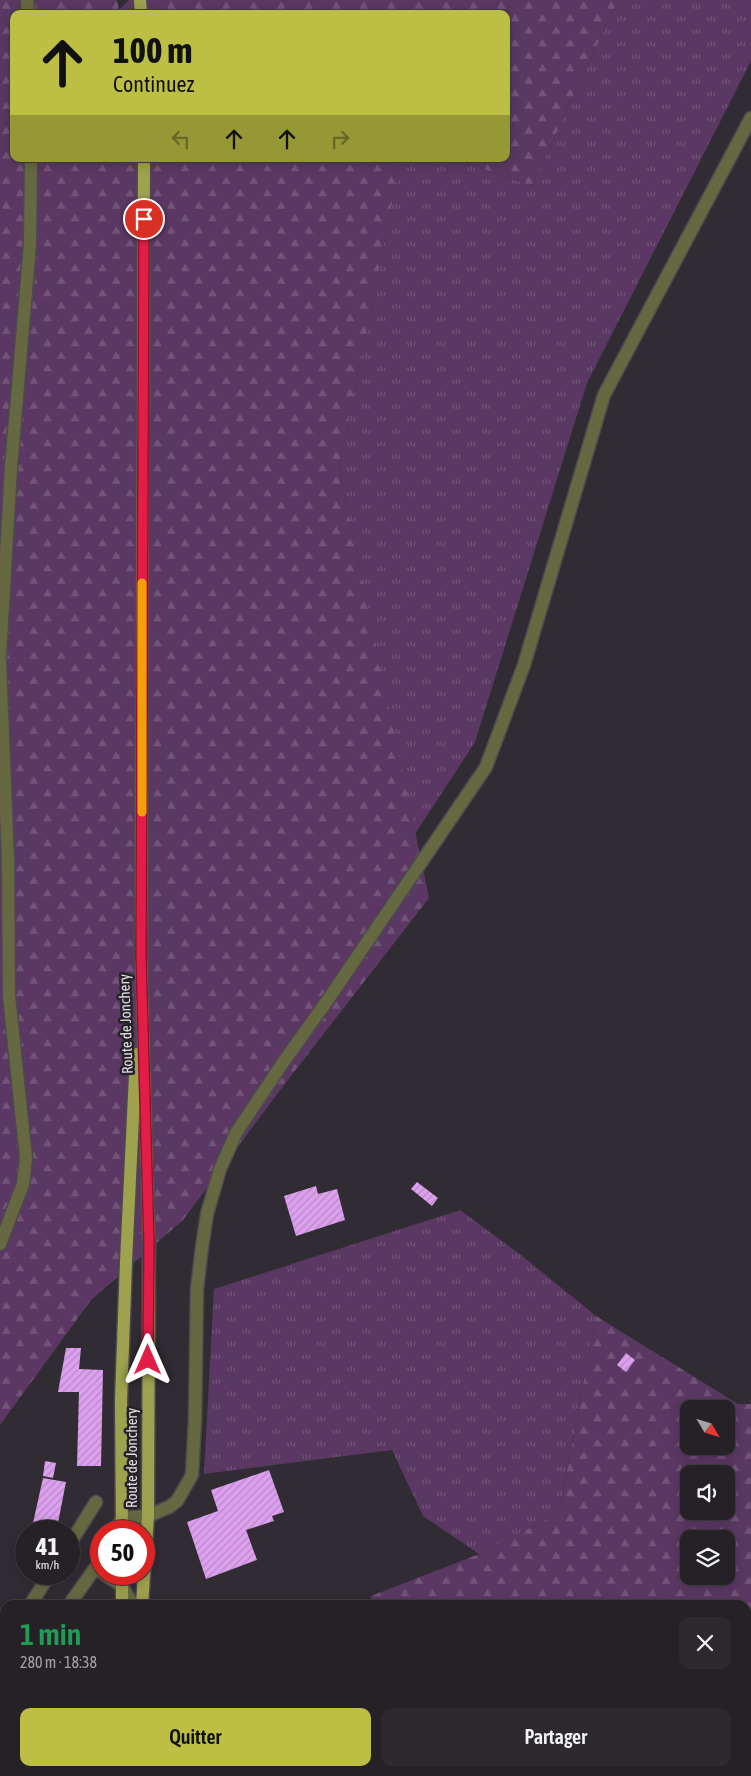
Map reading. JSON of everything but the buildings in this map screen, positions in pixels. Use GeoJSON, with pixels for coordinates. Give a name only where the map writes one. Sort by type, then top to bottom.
{"type":"FeatureCollection","features":[{"type":"Feature","properties":{"kind":"main road"},"geometry":{"type":"LineString","coordinates":[[141,956],[144,162]]}},
{"type":"Feature","properties":{"kind":"main road","name":"Route de Jonchery"},"geometry":{"type":"LineString","coordinates":[[141,956],[149,1244],[148,1516],[142,1600]]}},
{"type":"Feature","properties":{"kind":"main road","name":"Route de Jonchery"},"geometry":{"type":"LineString","coordinates":[[122,1518],[121,1401],[141,956]]}},
{"type":"Feature","properties":{"kind":"main road"},"geometry":{"type":"LineString","coordinates":[[122,1585],[122,1600]]}},
{"type":"Feature","properties":{"kind":"street"},"geometry":{"type":"LineString","coordinates":[[122,1518],[148,1516],[169,1507],[177,1500],[192,1476],[195,1420],[197,1289],[202,1247],[207,1214],[220,1169],[236,1133],[486,767],[524,665],[604,395],[751,118]]}},
{"type":"Feature","properties":{"kind":"street"},"geometry":{"type":"LineString","coordinates":[[0,656],[11,468],[30,244],[31,162]]}},
{"type":"Feature","properties":{"kind":"street"},"geometry":{"type":"LineString","coordinates":[[0,661],[8,861],[9,996],[26,1158],[23,1184],[0,1244]]}},
{"type":"Feature","properties":{"kind":"street"},"geometry":{"type":"LineString","coordinates":[[80,1527],[96,1502]]}},
{"type":"Feature","properties":{"kind":"street"},"geometry":{"type":"LineString","coordinates":[[73,1600],[90,1582]]}},
{"type":"Feature","properties":{"kind":"street"},"geometry":{"type":"LineString","coordinates":[[33,1600],[43,1585]]}},
{"type":"Feature","properties":{"kind":"street"},"geometry":{"type":"LineString","coordinates":[[124,1585],[131,1600]]}},
{"type":"Feature","properties":{"kind":"green space"},"geometry":{"type":"Polygon","coordinates":[[[0,0],[117,0],[119,10],[10,10],[10,162],[400,162],[339,468],[429,898],[287,1081],[183,1220],[91,1300],[0,1425],[0,0]]]}},
{"type":"Feature","properties":{"kind":"green space"},"geometry":{"type":"Polygon","coordinates":[[[129,0],[618,0],[532,186],[464,162],[510,162],[510,10],[119,10],[129,0]]]}},
{"type":"Feature","properties":{"kind":"green space"},"geometry":{"type":"Polygon","coordinates":[[[618,0],[751,0],[751,61],[587,383],[475,742],[415,834],[339,468],[400,162],[464,162],[532,186],[618,0]]]}},
{"type":"Feature","properties":{"kind":"green space"},"geometry":{"type":"Polygon","coordinates":[[[460,1210],[521,1255],[596,1316],[559,1513],[479,1554],[423,1516],[392,1450],[204,1474],[214,1289],[460,1210]]]}},
{"type":"Feature","properties":{"kind":"green space"},"geometry":{"type":"Polygon","coordinates":[[[596,1316],[732,1400],[680,1400],[680,1455],[735,1455],[735,1402],[738,1404],[751,1404],[751,1600],[371,1600],[371,1596],[479,1554],[559,1513],[596,1316]]]}},
{"type":"Feature","properties":{"kind":"slow traffic"},"geometry":{"type":"LineString","coordinates":[[142,583],[142,812]]}},
{"type":"Feature","properties":{"kind":"route"},"geometry":{"type":"LineString","coordinates":[[144,219],[141,956],[149,1244],[148,1360]]}}]}
